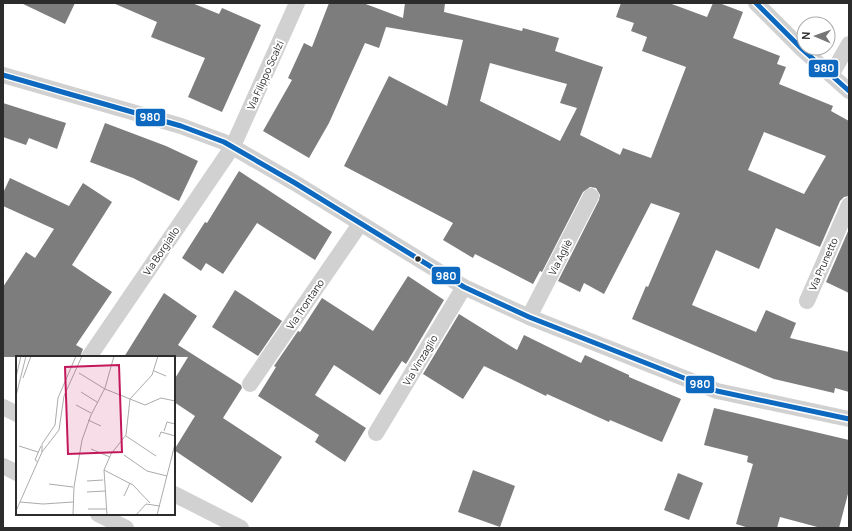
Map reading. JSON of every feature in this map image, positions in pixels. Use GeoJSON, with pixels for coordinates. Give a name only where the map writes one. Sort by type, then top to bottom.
{"type":"FeatureCollection","features":[{"type":"Feature","properties":{"kind":"street","name":"Via Filippo Scalzi"},"geometry":{"type":"LineString","coordinates":[[233,146],[297,3]]}},
{"type":"Feature","properties":{"kind":"street"},"geometry":{"type":"LineString","coordinates":[[756,3],[849,91]]}},
{"type":"Feature","properties":{"kind":"street"},"geometry":{"type":"LineString","coordinates":[[831,75],[849,44]]}},
{"type":"Feature","properties":{"kind":"street"},"geometry":{"type":"LineString","coordinates":[[3,75],[194,130],[233,146],[464,287],[529,318],[717,391],[849,419]]}},
{"type":"Feature","properties":{"kind":"street","name":"Via Borgiallo"},"geometry":{"type":"LineString","coordinates":[[90,356],[233,146]]}},
{"type":"Feature","properties":{"kind":"street","name":"Via Agliè"},"geometry":{"type":"LineString","coordinates":[[529,318],[591,196]]}},
{"type":"Feature","properties":{"kind":"street","name":"Via Prunetto"},"geometry":{"type":"LineString","coordinates":[[807,301],[849,205]]}},
{"type":"Feature","properties":{"kind":"street","name":"Via Trontano"},"geometry":{"type":"LineString","coordinates":[[250,384],[360,224]]}},
{"type":"Feature","properties":{"kind":"street","name":"Via Vinzaglio"},"geometry":{"type":"LineString","coordinates":[[376,433],[464,287]]}},
{"type":"Feature","properties":{"kind":"street"},"geometry":{"type":"LineString","coordinates":[[3,407],[16,414]]}},
{"type":"Feature","properties":{"kind":"street"},"geometry":{"type":"LineString","coordinates":[[3,466],[16,473]]}},
{"type":"Feature","properties":{"kind":"street"},"geometry":{"type":"LineString","coordinates":[[175,495],[241,528]]}},
{"type":"Feature","properties":{"kind":"street"},"geometry":{"type":"LineString","coordinates":[[100,515],[126,528]]}},
{"type":"Feature","properties":{"kind":"building"},"geometry":{"type":"Polygon","coordinates":[[[21,3],[75,3],[65,24],[21,3]]]}},
{"type":"Feature","properties":{"kind":"building"},"geometry":{"type":"Polygon","coordinates":[[[113,3],[192,3],[219,14],[222,8],[261,25],[222,112],[188,97],[205,58],[151,37],[157,22],[113,3]]]}},
{"type":"Feature","properties":{"kind":"building"},"geometry":{"type":"Polygon","coordinates":[[[329,3],[363,3],[403,18],[405,3],[445,3],[444,12],[522,31],[523,28],[559,38],[555,51],[603,67],[580,135],[620,155],[623,148],[651,158],[686,67],[642,51],[647,37],[631,31],[634,23],[616,17],[621,3],[669,3],[707,17],[713,3],[719,3],[743,12],[733,38],[780,56],[777,64],[786,67],[779,84],[833,106],[831,111],[849,121],[849,196],[844,197],[840,201],[820,247],[776,228],[759,269],[716,250],[692,305],[756,332],[766,310],[796,323],[790,338],[849,352],[849,392],[835,388],[834,393],[774,379],[632,319],[646,286],[648,287],[680,213],[651,203],[604,294],[584,283],[580,292],[558,281],[599,200],[600,195],[596,188],[590,187],[583,192],[542,272],[540,271],[533,284],[475,254],[473,258],[443,240],[453,223],[344,166],[389,76],[447,106],[463,40],[386,27],[379,48],[365,43],[329,123],[309,158],[263,131],[292,80],[288,78],[304,43],[312,47],[329,3]],[[490,63],[480,101],[560,141],[577,108],[560,103],[567,84],[490,63]],[[764,132],[748,170],[804,194],[826,156],[764,132]]]}},
{"type":"Feature","properties":{"kind":"building"},"geometry":{"type":"Polygon","coordinates":[[[3,103],[66,123],[57,149],[29,138],[26,145],[3,137],[3,103]]]}},
{"type":"Feature","properties":{"kind":"building"},"geometry":{"type":"Polygon","coordinates":[[[105,123],[166,146],[198,161],[179,201],[133,178],[90,162],[105,123]]]}},
{"type":"Feature","properties":{"kind":"building"},"geometry":{"type":"Polygon","coordinates":[[[239,171],[332,232],[315,260],[257,223],[223,274],[206,263],[201,271],[182,258],[205,222],[207,223],[239,171]]]}},
{"type":"Feature","properties":{"kind":"building"},"geometry":{"type":"Polygon","coordinates":[[[10,178],[69,206],[83,183],[112,202],[72,265],[112,292],[76,345],[83,349],[80,356],[3,357],[3,287],[26,252],[35,258],[54,229],[3,206],[3,193],[10,178]]]}},
{"type":"Feature","properties":{"kind":"building"},"geometry":{"type":"Polygon","coordinates":[[[849,229],[849,293],[826,282],[849,229]]]}},
{"type":"Feature","properties":{"kind":"building"},"geometry":{"type":"Polygon","coordinates":[[[408,276],[444,300],[406,364],[402,361],[380,395],[334,365],[315,395],[366,428],[345,462],[315,442],[319,435],[258,396],[276,367],[274,366],[298,331],[300,332],[322,298],[373,331],[408,276]]]}},
{"type":"Feature","properties":{"kind":"building"},"geometry":{"type":"Polygon","coordinates":[[[235,290],[282,321],[258,356],[212,327],[235,290]]]}},
{"type":"Feature","properties":{"kind":"building"},"geometry":{"type":"Polygon","coordinates":[[[164,293],[197,316],[178,345],[241,385],[242,388],[223,418],[282,457],[252,503],[175,451],[195,416],[175,403],[175,378],[188,357],[125,356],[164,293]]]}},
{"type":"Feature","properties":{"kind":"building"},"geometry":{"type":"Polygon","coordinates":[[[459,314],[517,350],[524,335],[581,363],[585,355],[629,375],[629,377],[681,399],[662,442],[610,420],[609,422],[547,394],[546,396],[484,366],[463,399],[423,374],[459,314]]]}},
{"type":"Feature","properties":{"kind":"building"},"geometry":{"type":"Polygon","coordinates":[[[714,408],[849,440],[849,490],[839,528],[821,528],[780,517],[777,528],[749,528],[736,524],[753,464],[747,462],[748,456],[704,445],[714,408]]]}},
{"type":"Feature","properties":{"kind":"building"},"geometry":{"type":"Polygon","coordinates":[[[473,470],[515,486],[500,527],[458,512],[473,470]]]}},
{"type":"Feature","properties":{"kind":"building"},"geometry":{"type":"Polygon","coordinates":[[[678,473],[703,483],[689,520],[664,510],[678,473]]]}},
{"type":"Feature","properties":{"kind":"transit line","name":"980"},"geometry":{"type":"LineString","coordinates":[[756,3],[802,49],[849,91]]}},
{"type":"Feature","properties":{"kind":"transit line","name":"980"},"geometry":{"type":"LineString","coordinates":[[3,75],[181,126],[224,142],[295,183],[464,287],[529,317],[717,391],[849,419]]}}]}
